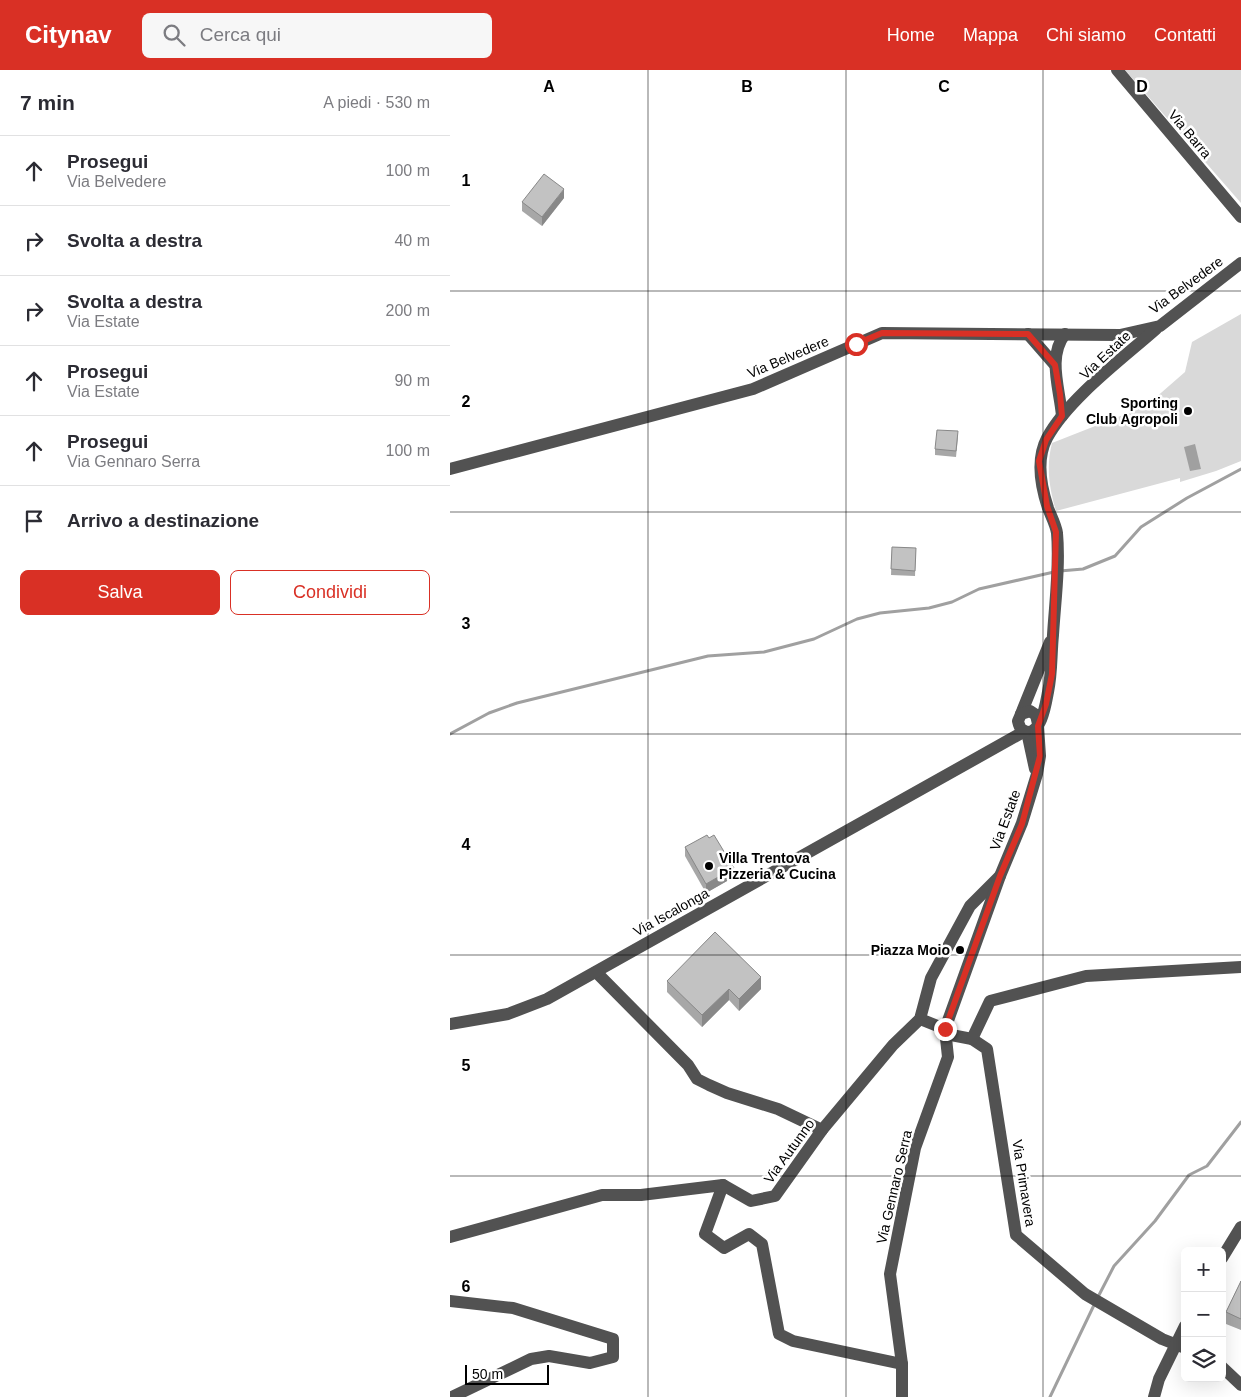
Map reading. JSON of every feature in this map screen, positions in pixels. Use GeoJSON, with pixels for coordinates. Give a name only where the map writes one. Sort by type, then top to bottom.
{"type":"FeatureCollection","features":[{"type":"Feature","properties":{"kind":"street","name":"Via Barra"},"geometry":{"type":"LineString","coordinates":[[1117,70],[1241,217]]}},
{"type":"Feature","properties":{"kind":"street","name":"Via Belvedere"},"geometry":{"type":"LineString","coordinates":[[450,469],[753,389],[882,333],[1120,335],[1160,326],[1241,263]]}},
{"type":"Feature","properties":{"kind":"street","name":"Via Estate"},"geometry":{"type":"LineString","coordinates":[[1000,876],[1022,824],[1037,774],[1028,725],[1053,635],[1056,615],[1056,532],[1047,506],[1039,461],[1046,440],[1062,416],[1160,326]]}},
{"type":"Feature","properties":{"kind":"street"},"geometry":{"type":"LineString","coordinates":[[1028,334],[1055,365]]}},
{"type":"Feature","properties":{"kind":"street"},"geometry":{"type":"LineString","coordinates":[[1062,416],[1055,365],[1058,343],[1065,334]]}},
{"type":"Feature","properties":{"kind":"street","name":"Via Estate"},"geometry":{"type":"LineString","coordinates":[[1028,725],[1046,704],[1052,674],[1053,635]]}},
{"type":"Feature","properties":{"kind":"street","name":"Via Iscalonga"},"geometry":{"type":"LineString","coordinates":[[450,1024],[508,1014],[547,999],[1003,744],[1028,725]]}},
{"type":"Feature","properties":{"kind":"street"},"geometry":{"type":"LineString","coordinates":[[1000,876],[970,906],[931,978],[920,1019],[945,1032],[972,1039],[990,1001],[1086,976],[1241,967]]}},
{"type":"Feature","properties":{"kind":"street","name":"Via Gennaro Serra"},"geometry":{"type":"LineString","coordinates":[[902,1397],[902,1364],[890,1274],[915,1148],[948,1057],[945,1032],[1000,876]]}},
{"type":"Feature","properties":{"kind":"street"},"geometry":{"type":"LineString","coordinates":[[596,972],[688,1065],[697,1078],[727,1094],[778,1109],[822,1130]]}},
{"type":"Feature","properties":{"kind":"street","name":"Via Autunno"},"geometry":{"type":"LineString","coordinates":[[723,1185],[751,1201],[775,1196],[822,1130],[893,1045],[920,1019]]}},
{"type":"Feature","properties":{"kind":"street","name":"Via Primavera"},"geometry":{"type":"LineString","coordinates":[[972,1039],[987,1049],[1016,1235],[1088,1296],[1162,1339],[1180,1346]]}},
{"type":"Feature","properties":{"kind":"street"},"geometry":{"type":"LineString","coordinates":[[450,1237],[602,1195],[641,1195],[723,1185],[705,1234],[724,1248],[748,1234],[762,1244],[779,1334],[793,1341],[902,1364]]}},
{"type":"Feature","properties":{"kind":"street"},"geometry":{"type":"LineString","coordinates":[[1226,1251],[1241,1227]]}},
{"type":"Feature","properties":{"kind":"street"},"geometry":{"type":"LineString","coordinates":[[450,1301],[513,1308],[613,1339],[613,1357],[590,1363],[549,1356],[531,1359],[452,1397]]}},
{"type":"Feature","properties":{"kind":"street"},"geometry":{"type":"LineString","coordinates":[[1154,1397],[1159,1379],[1180,1346]]}},
{"type":"Feature","properties":{"kind":"street"},"geometry":{"type":"LineString","coordinates":[[1226,1371],[1241,1385]]}},
{"type":"Feature","properties":{"kind":"shaded area"},"geometry":{"type":"Polygon","coordinates":[[[1125,70],[1241,70],[1241,203],[1125,70]]]}},
{"type":"Feature","properties":{"kind":"shaded area","name":"Sporting Club Agropoli"},"geometry":{"type":"Polygon","coordinates":[[[1241,314],[1241,461],[1180,482],[1180,478],[1056,511],[1049,477],[1052,443],[1146,406],[1185,372],[1192,342],[1241,314]]]}},
{"type":"Feature","properties":{"kind":"shaded area"},"geometry":{"type":"Polygon","coordinates":[[[1195,444],[1201,469],[1190,471],[1184,447],[1195,444]]]}},
{"type":"Feature","properties":{"kind":"building"},"geometry":{"type":"Polygon","coordinates":[[[544,174],[564,189],[542,217],[522,202],[544,174]]]}},
{"type":"Feature","properties":{"kind":"building"},"geometry":{"type":"Polygon","coordinates":[[[937,430],[958,431],[956,451],[935,449],[937,430]]]}},
{"type":"Feature","properties":{"kind":"building"},"geometry":{"type":"Polygon","coordinates":[[[892,547],[916,548],[915,571],[891,569],[892,547]]]}},
{"type":"Feature","properties":{"kind":"building","name":"Villa Trentova Pizzeria & Cucina"},"geometry":{"type":"Polygon","coordinates":[[[707,835],[709,838],[714,835],[734,868],[706,884],[685,847],[707,835]]]}},
{"type":"Feature","properties":{"kind":"building"},"geometry":{"type":"Polygon","coordinates":[[[715,932],[761,977],[739,999],[729,989],[702,1015],[667,981],[715,932]]]}},
{"type":"Feature","properties":{"kind":"building"},"geometry":{"type":"Polygon","coordinates":[[[1241,1281],[1241,1319],[1226,1312],[1241,1281]]]}},
{"type":"Feature","properties":{"kind":"waterway"},"geometry":{"type":"LineString","coordinates":[[1060,571],[1083,569],[1115,556],[1141,527],[1187,498],[1241,469]]}},
{"type":"Feature","properties":{"kind":"waterway"},"geometry":{"type":"LineString","coordinates":[[450,734],[489,713],[517,703],[708,656],[764,652],[814,639],[857,619],[880,613],[929,608],[952,602],[979,589],[1054,572]]}},
{"type":"Feature","properties":{"kind":"waterway"},"geometry":{"type":"LineString","coordinates":[[1098,1297],[1114,1266],[1155,1221],[1189,1175],[1207,1166],[1241,1122]]}},
{"type":"Feature","properties":{"kind":"waterway"},"geometry":{"type":"LineString","coordinates":[[1050,1397],[1095,1303]]}},
{"type":"Feature","properties":{"kind":"place","name":"Sporting Club Agropoli"},"geometry":{"type":"Point","coordinates":[1188,411]}},
{"type":"Feature","properties":{"kind":"place","name":"Villa Trentova Pizzeria & Cucina"},"geometry":{"type":"Point","coordinates":[709,866]}},
{"type":"Feature","properties":{"kind":"place","name":"Piazza Moio"},"geometry":{"type":"Point","coordinates":[960,950]}},
{"type":"Feature","properties":{"kind":"route"},"geometry":{"type":"LineString","coordinates":[[856,344],[882,333],[1028,334],[1055,365],[1060,394],[1062,416],[1046,440],[1039,461],[1047,506],[1056,532],[1056,615],[1053,635],[1052,674],[1046,704],[1038,726],[1040,756],[1037,774],[1022,824],[1000,876],[972,959],[945,1029]]}}]}
